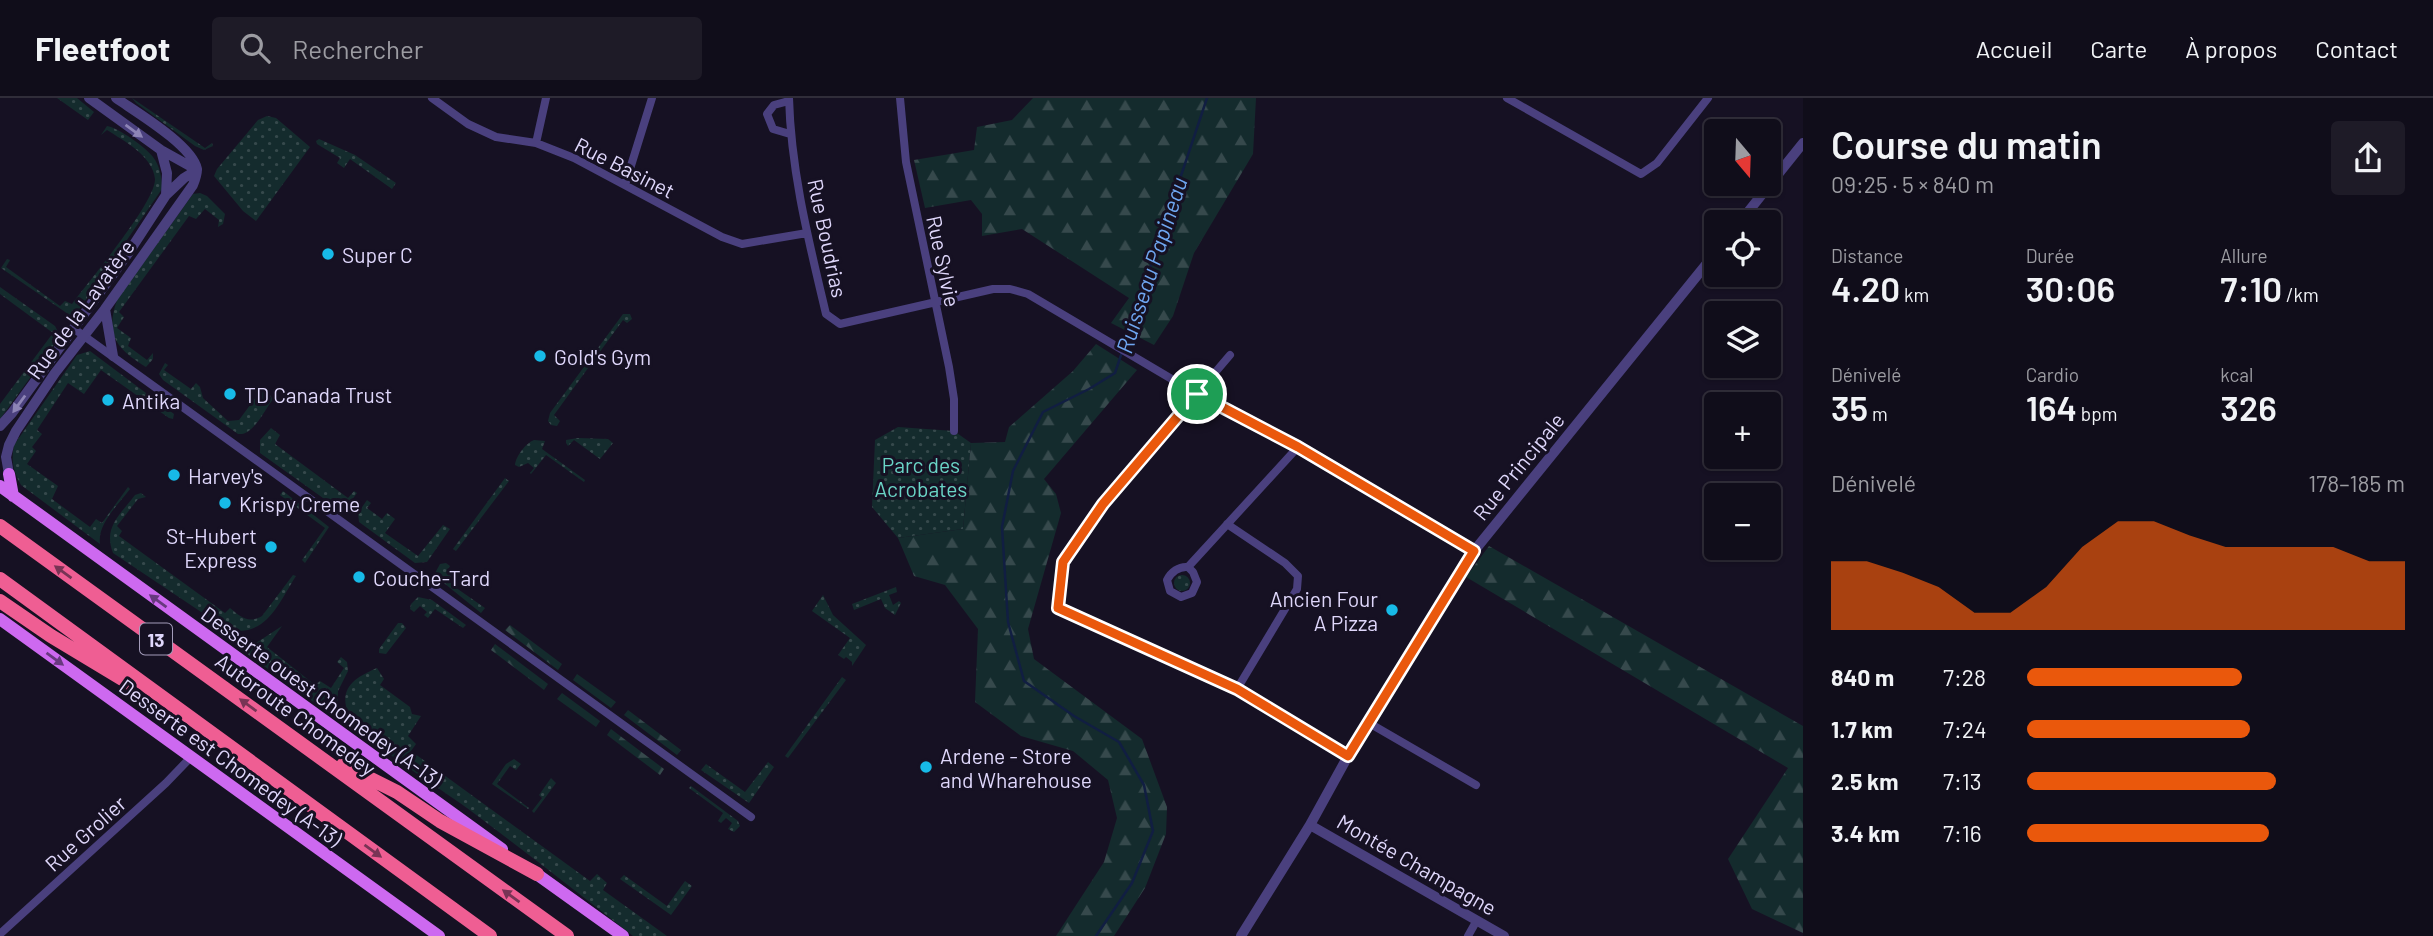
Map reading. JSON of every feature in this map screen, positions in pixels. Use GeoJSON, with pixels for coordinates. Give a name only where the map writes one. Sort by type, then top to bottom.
{"type":"FeatureCollection","features":[{"type":"Feature","properties":{"kind":"highway","name":"Autoroute Chomedey"},"geometry":{"type":"LineString","coordinates":[[0,526],[567,936]]}},
{"type":"Feature","properties":{"kind":"highway","name":"13"},"geometry":{"type":"LineString","coordinates":[[0,579],[490,936]]}},
{"type":"Feature","properties":{"kind":"highway"},"geometry":{"type":"LineString","coordinates":[[0,601],[51,636],[199,725]]}},
{"type":"Feature","properties":{"kind":"highway"},"geometry":{"type":"LineString","coordinates":[[303,745],[397,792],[440,821],[537,874]]}},
{"type":"Feature","properties":{"kind":"main road"},"geometry":{"type":"LineString","coordinates":[[9,474],[13,496]]}},
{"type":"Feature","properties":{"kind":"main road","name":"Desserte ouest Chomedey (A-13)"},"geometry":{"type":"LineString","coordinates":[[0,486],[623,936]]}},
{"type":"Feature","properties":{"kind":"main road","name":"Desserte est Chomedey (A-13)"},"geometry":{"type":"LineString","coordinates":[[0,619],[439,936]]}},
{"type":"Feature","properties":{"kind":"street"},"geometry":{"type":"LineString","coordinates":[[89,98],[160,150],[197,170]]}},
{"type":"Feature","properties":{"kind":"street"},"geometry":{"type":"LineString","coordinates":[[116,98],[178,144],[190,156],[197,170]]}},
{"type":"Feature","properties":{"kind":"street","name":"Rue Basinet"},"geometry":{"type":"LineString","coordinates":[[432,98],[468,124],[496,137],[536,143],[574,158],[723,237],[742,244],[807,233]]}},
{"type":"Feature","properties":{"kind":"street"},"geometry":{"type":"LineString","coordinates":[[536,143],[546,98]]}},
{"type":"Feature","properties":{"kind":"street"},"geometry":{"type":"LineString","coordinates":[[625,185],[652,98]]}},
{"type":"Feature","properties":{"kind":"street","name":"Rue Sylvie"},"geometry":{"type":"LineString","coordinates":[[900,98],[906,162],[954,399],[954,431]]}},
{"type":"Feature","properties":{"kind":"street"},"geometry":{"type":"LineString","coordinates":[[1507,98],[1641,174],[1657,163],[1709,98]]}},
{"type":"Feature","properties":{"kind":"street"},"geometry":{"type":"LineString","coordinates":[[789,99],[775,105],[767,114],[772,129],[790,134]]}},
{"type":"Feature","properties":{"kind":"street","name":"Rue Boudrias"},"geometry":{"type":"LineString","coordinates":[[789,99],[790,134],[798,194],[826,314],[839,324],[993,289],[1010,289],[1028,294],[1197,394],[1298,447],[1474,551]]}},
{"type":"Feature","properties":{"kind":"street"},"geometry":{"type":"LineString","coordinates":[[1750,210],[1803,143]]}},
{"type":"Feature","properties":{"kind":"street"},"geometry":{"type":"LineString","coordinates":[[160,150],[167,173],[166,195]]}},
{"type":"Feature","properties":{"kind":"street","name":"Rue de la Lavatère"},"geometry":{"type":"LineString","coordinates":[[0,426],[129,252],[166,195],[197,170]]}},
{"type":"Feature","properties":{"kind":"street","name":"Rue de la Lavatère"},"geometry":{"type":"LineString","coordinates":[[9,474],[6,457],[12,438],[55,373],[105,309],[191,189],[197,170]]}},
{"type":"Feature","properties":{"kind":"street","name":"Rue Principale"},"geometry":{"type":"LineString","coordinates":[[1241,936],[1474,551],[1704,267]]}},
{"type":"Feature","properties":{"kind":"street"},"geometry":{"type":"LineString","coordinates":[[105,309],[113,356]]}},
{"type":"Feature","properties":{"kind":"street"},"geometry":{"type":"LineString","coordinates":[[73,328],[751,817]]}},
{"type":"Feature","properties":{"kind":"street"},"geometry":{"type":"LineString","coordinates":[[1230,355],[1103,504],[1063,562],[1058,608],[1237,689],[1348,756]]}},
{"type":"Feature","properties":{"kind":"street"},"geometry":{"type":"LineString","coordinates":[[1188,568],[1298,447]]}},
{"type":"Feature","properties":{"kind":"street"},"geometry":{"type":"LineString","coordinates":[[1227,524],[1285,563],[1298,576],[1297,589],[1237,689]]}},
{"type":"Feature","properties":{"kind":"street"},"geometry":{"type":"LineString","coordinates":[[1368,723],[1476,785]]}},
{"type":"Feature","properties":{"kind":"street","name":"Rue Grolier"},"geometry":{"type":"LineString","coordinates":[[0,934],[191,757]]}},
{"type":"Feature","properties":{"kind":"street","name":"Montée Champagne"},"geometry":{"type":"LineString","coordinates":[[1310,825],[1504,936]]}},
{"type":"Feature","properties":{"kind":"street"},"geometry":{"type":"LineString","coordinates":[[1468,936],[1476,920]]}},
{"type":"Feature","properties":{"kind":"green space"},"geometry":{"type":"Polygon","coordinates":[[[57,98],[77,98],[94,112],[88,120],[57,98]]]}},
{"type":"Feature","properties":{"kind":"green space"},"geometry":{"type":"Polygon","coordinates":[[[132,98],[205,148],[212,143],[213,146],[204,150],[195,146],[132,98]]]}},
{"type":"Feature","properties":{"kind":"green space"},"geometry":{"type":"Polygon","coordinates":[[[1033,98],[1256,98],[1253,154],[1194,253],[1173,316],[1154,345],[1111,323],[1129,298],[1022,229],[982,236],[982,214],[971,200],[925,208],[914,160],[974,150],[977,127],[1012,120],[1033,98]]]}},
{"type":"Feature","properties":{"kind":"green space"},"geometry":{"type":"Polygon","coordinates":[[[267,116],[276,118],[310,147],[256,221],[243,211],[214,176],[258,120],[267,116]]]}},
{"type":"Feature","properties":{"kind":"green space"},"geometry":{"type":"Polygon","coordinates":[[[107,126],[124,134],[150,153],[159,168],[162,189],[78,311],[71,316],[1,268],[7,259],[10,260],[6,267],[60,306],[65,301],[72,304],[120,242],[145,205],[155,179],[149,163],[137,150],[107,130],[101,135],[107,126]]]}},
{"type":"Feature","properties":{"kind":"green space"},"geometry":{"type":"Polygon","coordinates":[[[319,139],[355,155],[396,183],[392,189],[350,159],[344,168],[337,163],[340,158],[317,144],[319,139]]]}},
{"type":"Feature","properties":{"kind":"green space"},"geometry":{"type":"Polygon","coordinates":[[[193,194],[207,196],[225,214],[223,224],[218,227],[219,220],[205,209],[196,219],[189,216],[119,312],[124,317],[117,328],[131,338],[128,346],[147,360],[153,353],[153,359],[146,367],[127,354],[116,340],[112,322],[117,300],[193,194]]]}},
{"type":"Feature","properties":{"kind":"green space"},"geometry":{"type":"Polygon","coordinates":[[[0,287],[55,326],[59,334],[0,419],[0,404],[53,333],[0,294],[0,287]]]}},
{"type":"Feature","properties":{"kind":"green space"},"geometry":{"type":"Polygon","coordinates":[[[623,314],[630,314],[632,319],[627,323],[623,320],[554,415],[560,421],[557,426],[551,425],[548,421],[550,413],[623,314]]]}},
{"type":"Feature","properties":{"kind":"green space"},"geometry":{"type":"Polygon","coordinates":[[[1096,344],[1137,370],[1044,479],[1056,494],[1061,513],[1028,629],[1034,659],[1142,739],[1167,807],[1166,834],[1145,888],[1114,936],[1056,936],[1104,862],[1117,818],[1108,780],[1073,751],[1021,736],[975,702],[978,629],[945,585],[914,576],[898,538],[963,529],[971,443],[1005,442],[1009,427],[1073,371],[1096,344]]]}},
{"type":"Feature","properties":{"kind":"green space"},"geometry":{"type":"Polygon","coordinates":[[[90,351],[174,414],[173,419],[169,418],[101,370],[84,394],[68,383],[37,430],[42,434],[32,447],[36,451],[27,464],[58,486],[52,499],[90,527],[96,519],[102,523],[128,487],[130,489],[105,522],[100,544],[21,485],[13,461],[14,445],[77,355],[90,351]]]}},
{"type":"Feature","properties":{"kind":"green space"},"geometry":{"type":"Polygon","coordinates":[[[165,363],[168,365],[164,370],[191,389],[196,383],[203,398],[228,421],[239,420],[262,389],[266,392],[264,397],[268,398],[270,395],[273,399],[249,431],[238,434],[163,380],[159,374],[165,363]]]}},
{"type":"Feature","properties":{"kind":"green space","name":"Parc des Acrobates"},"geometry":{"type":"Polygon","coordinates":[[[898,427],[954,431],[971,443],[963,529],[898,538],[872,507],[875,440],[898,427]]]}},
{"type":"Feature","properties":{"kind":"green space"},"geometry":{"type":"Polygon","coordinates":[[[271,428],[280,435],[275,444],[348,498],[354,491],[357,493],[346,508],[337,508],[260,453],[260,440],[271,428]]]}},
{"type":"Feature","properties":{"kind":"green space"},"geometry":{"type":"Polygon","coordinates":[[[608,439],[613,443],[600,459],[574,440],[568,446],[566,443],[566,440],[608,439]]]}},
{"type":"Feature","properties":{"kind":"green space"},"geometry":{"type":"Polygon","coordinates":[[[534,440],[545,441],[542,449],[585,480],[584,482],[546,455],[531,474],[534,468],[528,463],[519,467],[515,465],[522,450],[534,440]]]}},
{"type":"Feature","properties":{"kind":"green space"},"geometry":{"type":"Polygon","coordinates":[[[505,478],[509,481],[456,551],[453,549],[505,478]]]}},
{"type":"Feature","properties":{"kind":"green space"},"geometry":{"type":"Polygon","coordinates":[[[283,491],[329,527],[305,563],[302,560],[325,528],[280,495],[283,491]]]}},
{"type":"Feature","properties":{"kind":"green space"},"geometry":{"type":"Polygon","coordinates":[[[141,493],[146,497],[138,499],[117,526],[122,531],[119,536],[225,613],[230,608],[241,617],[249,619],[262,616],[293,575],[296,576],[270,616],[253,628],[228,630],[113,553],[110,544],[112,528],[135,495],[141,493]]]}},
{"type":"Feature","properties":{"kind":"green space"},"geometry":{"type":"Polygon","coordinates":[[[367,500],[371,503],[367,508],[382,519],[387,513],[395,519],[385,533],[418,556],[443,525],[450,529],[427,562],[415,563],[359,522],[358,513],[367,500]]]}},
{"type":"Feature","properties":{"kind":"green space"},"geometry":{"type":"Polygon","coordinates":[[[1489,546],[1803,726],[1803,933],[1752,909],[1728,859],[1788,768],[1466,577],[1489,546]]]}},
{"type":"Feature","properties":{"kind":"green space"},"geometry":{"type":"Polygon","coordinates":[[[446,563],[450,566],[446,573],[453,577],[457,571],[460,573],[452,585],[485,608],[481,613],[434,575],[440,564],[446,563]]]}},
{"type":"Feature","properties":{"kind":"green space"},"geometry":{"type":"Polygon","coordinates":[[[1182,575],[1190,583],[1182,591],[1174,583],[1182,575]]]}},
{"type":"Feature","properties":{"kind":"green space"},"geometry":{"type":"Polygon","coordinates":[[[896,587],[897,592],[889,595],[893,605],[899,601],[901,603],[895,615],[885,608],[881,599],[854,610],[852,604],[896,587]]]}},
{"type":"Feature","properties":{"kind":"green space"},"geometry":{"type":"Polygon","coordinates":[[[823,595],[833,615],[866,645],[852,666],[852,662],[846,657],[844,659],[838,655],[850,638],[812,611],[823,595]]]}},
{"type":"Feature","properties":{"kind":"green space"},"geometry":{"type":"Polygon","coordinates":[[[418,597],[432,600],[466,625],[463,628],[435,609],[428,618],[424,615],[427,612],[420,606],[414,612],[410,609],[411,604],[418,597]]]}},
{"type":"Feature","properties":{"kind":"green space"},"geometry":{"type":"Polygon","coordinates":[[[398,623],[402,623],[406,628],[386,654],[379,653],[379,649],[398,623]]]}},
{"type":"Feature","properties":{"kind":"green space"},"geometry":{"type":"Polygon","coordinates":[[[510,625],[562,664],[558,670],[505,630],[510,625]]]}},
{"type":"Feature","properties":{"kind":"green space"},"geometry":{"type":"Polygon","coordinates":[[[282,626],[267,647],[315,685],[320,681],[331,688],[344,668],[337,662],[341,657],[347,662],[348,671],[338,691],[337,719],[235,645],[256,643],[282,626]]]}},
{"type":"Feature","properties":{"kind":"green space"},"geometry":{"type":"Polygon","coordinates":[[[495,644],[548,684],[544,690],[491,650],[495,644]]]}},
{"type":"Feature","properties":{"kind":"green space"},"geometry":{"type":"Polygon","coordinates":[[[377,668],[384,679],[380,685],[410,707],[412,714],[421,716],[408,736],[416,744],[411,751],[590,881],[597,874],[607,883],[603,890],[667,936],[633,936],[467,808],[369,738],[349,715],[345,698],[356,680],[377,668]]]}},
{"type":"Feature","properties":{"kind":"green space"},"geometry":{"type":"Polygon","coordinates":[[[577,674],[616,702],[611,708],[573,680],[577,674]]]}},
{"type":"Feature","properties":{"kind":"green space"},"geometry":{"type":"Polygon","coordinates":[[[842,677],[846,680],[788,758],[785,756],[842,677]]]}},
{"type":"Feature","properties":{"kind":"green space"},"geometry":{"type":"Polygon","coordinates":[[[562,693],[600,721],[596,727],[557,699],[562,693]]]}},
{"type":"Feature","properties":{"kind":"green space"},"geometry":{"type":"Polygon","coordinates":[[[628,710],[681,750],[677,755],[624,715],[628,710]]]}},
{"type":"Feature","properties":{"kind":"green space"},"geometry":{"type":"Polygon","coordinates":[[[611,729],[664,769],[660,775],[607,735],[611,729]]]}},
{"type":"Feature","properties":{"kind":"green space"},"geometry":{"type":"Polygon","coordinates":[[[514,759],[521,764],[516,770],[510,766],[497,784],[528,809],[492,784],[506,764],[514,759]]]}},
{"type":"Feature","properties":{"kind":"green space"},"geometry":{"type":"Polygon","coordinates":[[[768,762],[774,767],[749,803],[701,770],[706,764],[745,792],[768,762]]]}},
{"type":"Feature","properties":{"kind":"green space"},"geometry":{"type":"Polygon","coordinates":[[[551,778],[556,783],[534,813],[532,811],[542,798],[539,795],[551,778]]]}},
{"type":"Feature","properties":{"kind":"green space"},"geometry":{"type":"Polygon","coordinates":[[[691,786],[738,821],[740,826],[734,832],[728,829],[732,823],[726,818],[721,823],[718,821],[723,813],[689,788],[691,786]]]}},
{"type":"Feature","properties":{"kind":"green space"},"geometry":{"type":"Polygon","coordinates":[[[624,875],[667,906],[685,881],[692,886],[671,915],[620,879],[624,875]]]}},
{"type":"Feature","properties":{"kind":"waterway","name":"Ruisseau Papineau"},"geometry":{"type":"LineString","coordinates":[[1096,936],[1132,883],[1153,831],[1144,785],[1119,742],[1074,716],[1024,681],[1008,622],[1002,527],[1013,471],[1043,412],[1115,373],[1207,98]]}},
{"type":"Feature","properties":{"kind":"place","name":"Super C"},"geometry":{"type":"Point","coordinates":[328,254]}},
{"type":"Feature","properties":{"kind":"place","name":"Gold's Gym"},"geometry":{"type":"Point","coordinates":[540,356]}},
{"type":"Feature","properties":{"kind":"place","name":"TD Canada Trust"},"geometry":{"type":"Point","coordinates":[230,394]}},
{"type":"Feature","properties":{"kind":"place","name":"Antika"},"geometry":{"type":"Point","coordinates":[108,400]}},
{"type":"Feature","properties":{"kind":"place","name":"Harvey's"},"geometry":{"type":"Point","coordinates":[174,475]}},
{"type":"Feature","properties":{"kind":"place","name":"Krispy Creme"},"geometry":{"type":"Point","coordinates":[225,503]}},
{"type":"Feature","properties":{"kind":"place","name":"St-Hubert Express"},"geometry":{"type":"Point","coordinates":[271,547]}},
{"type":"Feature","properties":{"kind":"place","name":"Couche-Tard"},"geometry":{"type":"Point","coordinates":[359,577]}},
{"type":"Feature","properties":{"kind":"place","name":"Ancien Four A Pizza"},"geometry":{"type":"Point","coordinates":[1392,610]}},
{"type":"Feature","properties":{"kind":"place","name":"Ardene - Store and Wharehouse"},"geometry":{"type":"Point","coordinates":[926,767]}},
{"type":"Feature","properties":{"kind":"route"},"geometry":{"type":"LineString","coordinates":[[1197,394],[1298,447],[1474,551],[1348,756],[1237,689],[1058,608],[1063,562],[1103,504],[1197,394]]}}]}
